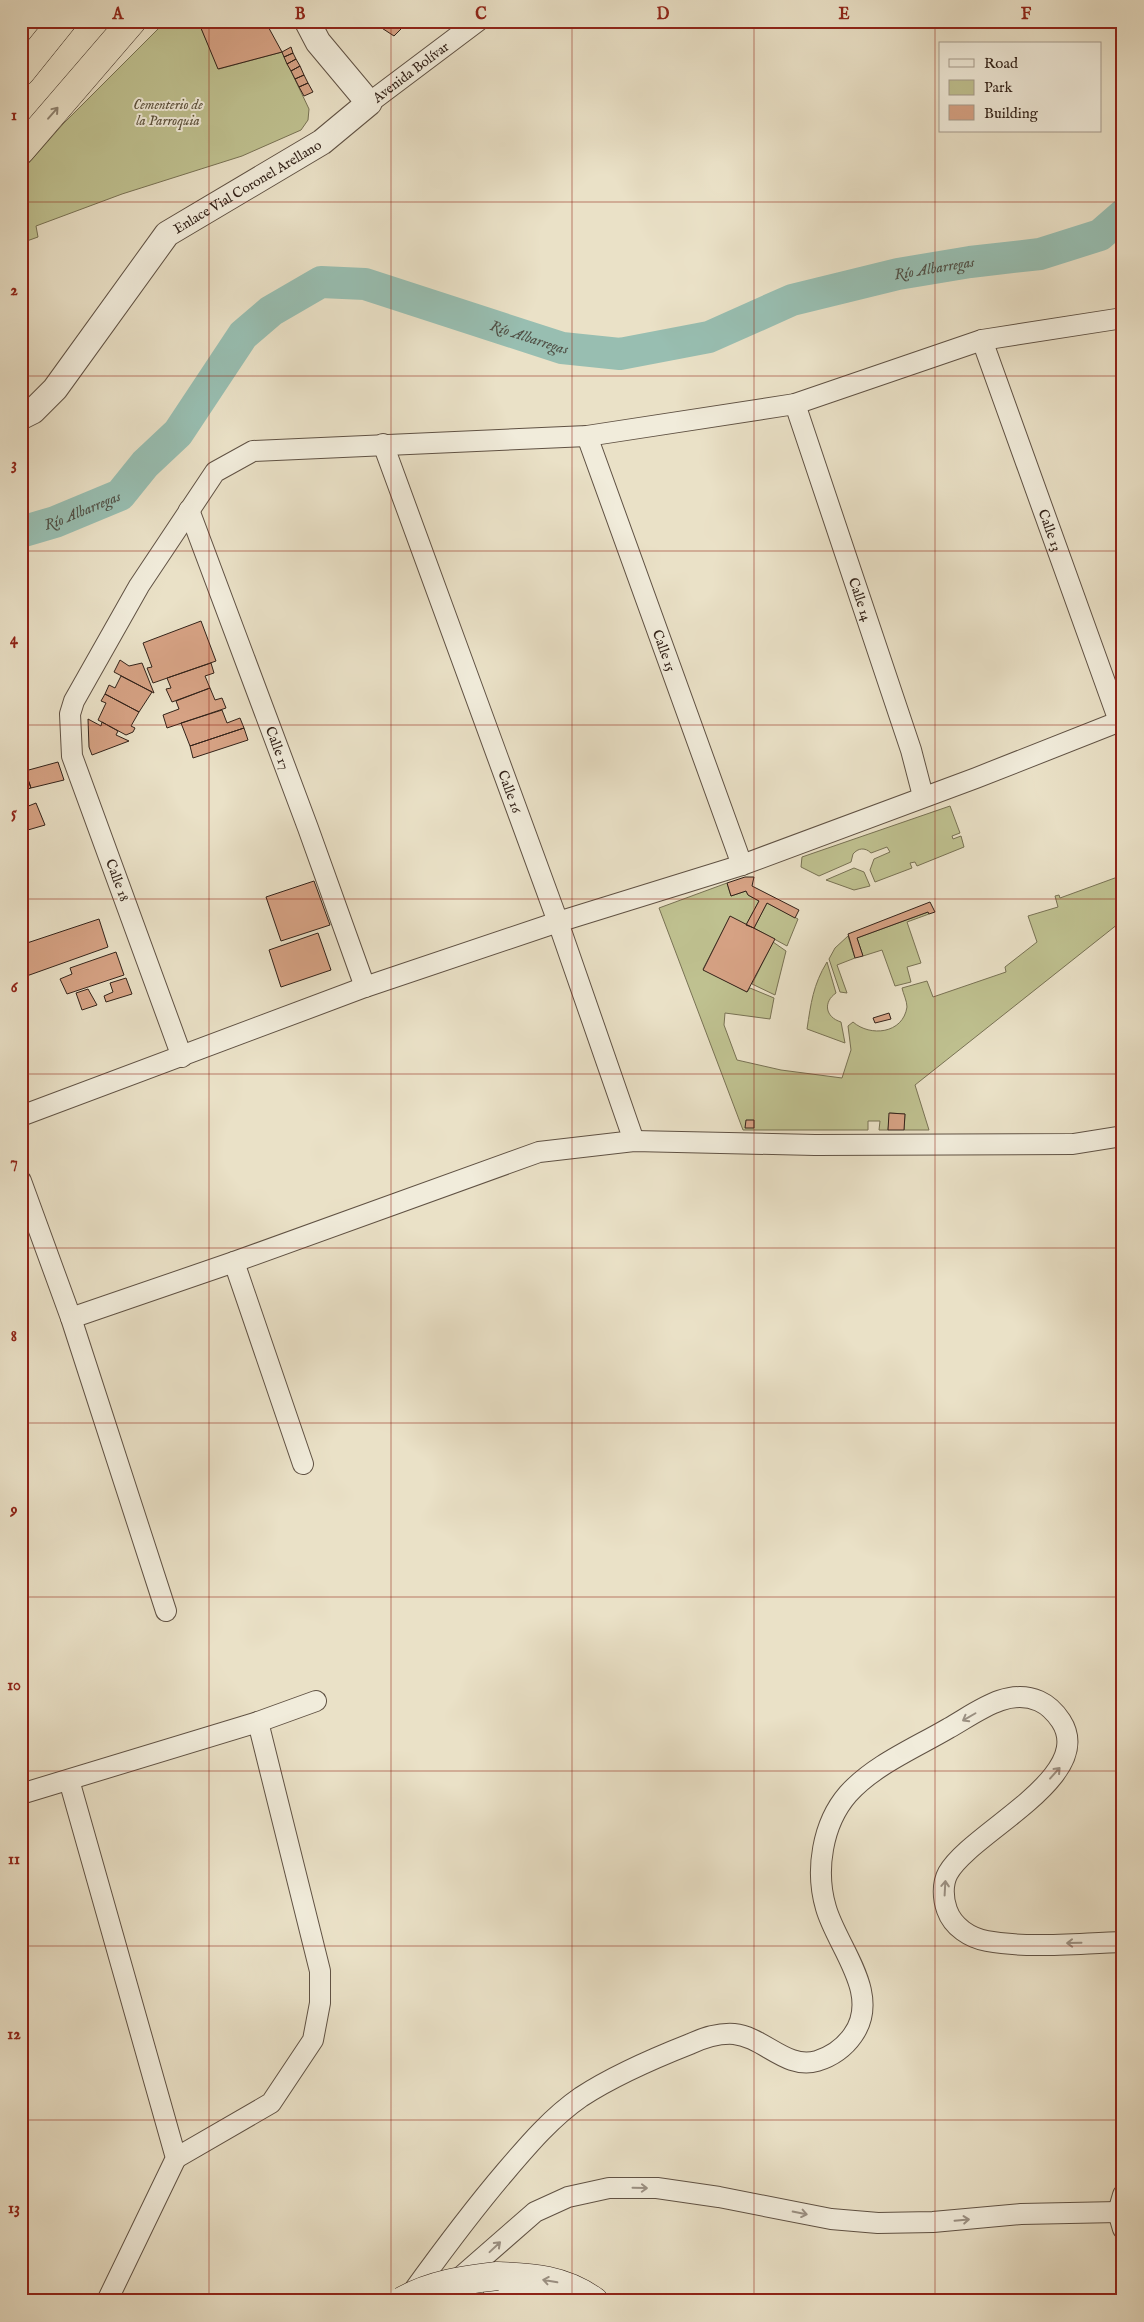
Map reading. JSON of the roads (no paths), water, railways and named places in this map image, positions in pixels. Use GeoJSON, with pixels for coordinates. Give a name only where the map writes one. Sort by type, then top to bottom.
{"type":"FeatureCollection","features":[{"type":"Feature","properties":{"kind":"highway"},"geometry":{"type":"LineString","coordinates":[[30,62],[62,21]]}},
{"type":"Feature","properties":{"kind":"highway"},"geometry":{"type":"LineString","coordinates":[[30,62],[74,21]]}},
{"type":"Feature","properties":{"kind":"highway"},"geometry":{"type":"LineString","coordinates":[[21,150],[132,21]]}},
{"type":"Feature","properties":{"kind":"highway"},"geometry":{"type":"LineString","coordinates":[[89,72],[150,21]]}},
{"type":"Feature","properties":{"kind":"main road"},"geometry":{"type":"LineString","coordinates":[[496,2292],[530,2277],[560,2282],[594,2301]]}},
{"type":"Feature","properties":{"kind":"main road"},"geometry":{"type":"LineString","coordinates":[[414,2299],[449,2282],[532,2301]]}},
{"type":"Feature","properties":{"kind":"street"},"geometry":{"type":"LineString","coordinates":[[307,21],[318,42],[369,103]]}},
{"type":"Feature","properties":{"kind":"street","name":"Avenida Bolívar"},"geometry":{"type":"LineString","coordinates":[[369,103],[478,21]]}},
{"type":"Feature","properties":{"kind":"street","name":"Enlace Vial Coronel Arellano"},"geometry":{"type":"LineString","coordinates":[[21,417],[33,411],[54,389],[167,234],[322,142],[369,103]]}},
{"type":"Feature","properties":{"kind":"street"},"geometry":{"type":"LineString","coordinates":[[188,510],[215,472],[253,450],[587,436],[795,404],[982,340],[1123,318]]}},
{"type":"Feature","properties":{"kind":"street","name":"Calle 13"},"geometry":{"type":"LineString","coordinates":[[982,340],[1121,721]]}},
{"type":"Feature","properties":{"kind":"street","name":"Calle 14"},"geometry":{"type":"LineString","coordinates":[[795,404],[911,750],[924,796]]}},
{"type":"Feature","properties":{"kind":"street","name":"Calle 15"},"geometry":{"type":"LineString","coordinates":[[587,436],[742,865]]}},
{"type":"Feature","properties":{"kind":"street","name":"Calle 16"},"geometry":{"type":"LineString","coordinates":[[382,444],[558,922],[634,1141]]}},
{"type":"Feature","properties":{"kind":"street","name":"Calle 18"},"geometry":{"type":"LineString","coordinates":[[182,1057],[72,756],[70,714],[74,701],[140,586],[188,510]]}},
{"type":"Feature","properties":{"kind":"street","name":"Calle 17"},"geometry":{"type":"LineString","coordinates":[[188,510],[308,828],[365,987]]}},
{"type":"Feature","properties":{"kind":"street"},"geometry":{"type":"LineString","coordinates":[[21,1116],[365,987],[558,922],[742,865],[976,778],[1121,721]]}},
{"type":"Feature","properties":{"kind":"street"},"geometry":{"type":"LineString","coordinates":[[71,1318],[234,1262],[539,1152],[634,1141],[815,1145],[1073,1144],[1123,1136]]}},
{"type":"Feature","properties":{"kind":"street"},"geometry":{"type":"LineString","coordinates":[[21,1180],[71,1318],[166,1611]]}},
{"type":"Feature","properties":{"kind":"street"},"geometry":{"type":"LineString","coordinates":[[234,1262],[303,1464]]}},
{"type":"Feature","properties":{"kind":"street"},"geometry":{"type":"LineString","coordinates":[[414,2299],[458,2228],[535,2137],[558,2116],[590,2092],[685,2046],[717,2036],[735,2034],[760,2042],[790,2060],[807,2064],[826,2058],[842,2049],[857,2031],[862,2012],[862,1995],[853,1964],[826,1908],[821,1869],[826,1836],[836,1810],[850,1792],[876,1770],[999,1701],[1023,1696],[1046,1704],[1064,1726],[1067,1745],[1065,1757],[1058,1770],[1042,1787],[975,1844],[953,1866],[944,1882],[944,1898],[948,1913],[963,1932],[983,1940],[1025,1944],[1123,1942]]}},
{"type":"Feature","properties":{"kind":"street"},"geometry":{"type":"LineString","coordinates":[[21,1794],[258,1722],[316,1700]]}},
{"type":"Feature","properties":{"kind":"street"},"geometry":{"type":"LineString","coordinates":[[107,2301],[176,2158],[271,2103],[313,2040],[320,2003],[320,1971],[258,1722]]}},
{"type":"Feature","properties":{"kind":"street"},"geometry":{"type":"LineString","coordinates":[[69,1780],[176,2158]]}},
{"type":"Feature","properties":{"kind":"street"},"geometry":{"type":"LineString","coordinates":[[414,2299],[477,2264],[535,2212],[568,2197],[609,2188],[657,2188],[831,2218],[878,2223],[933,2222],[1022,2214],[1121,2212]]}},
{"type":"Feature","properties":{"kind":"waterway","name":"Río Albarregas"},"geometry":{"type":"LineString","coordinates":[[21,532],[55,522],[120,495],[145,464],[178,433],[243,335],[271,311],[321,282],[365,284],[562,348],[620,354],[709,337],[792,300],[898,274],[970,262],[1040,254],[1100,235],[1123,215]]}},
{"type":"Feature","properties":{"kind":"park label","name":"Cementerio de la Parroquia"},"geometry":{"type":"Point","coordinates":[168,112]}}]}
